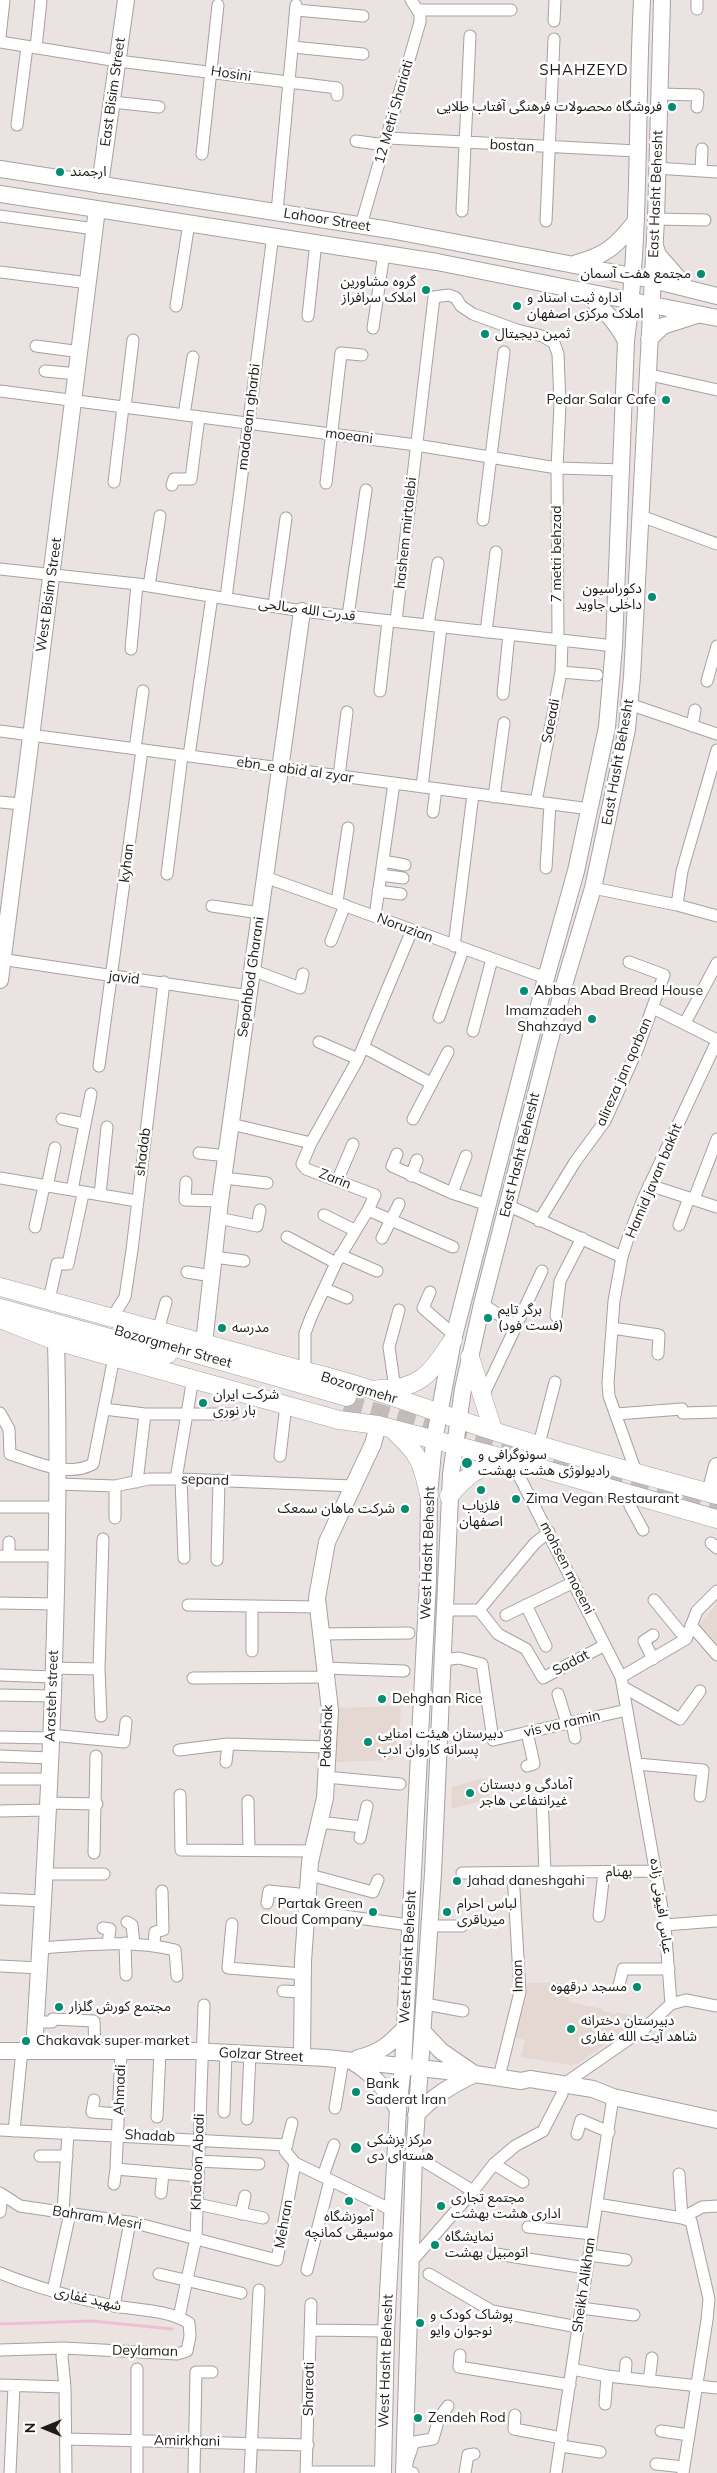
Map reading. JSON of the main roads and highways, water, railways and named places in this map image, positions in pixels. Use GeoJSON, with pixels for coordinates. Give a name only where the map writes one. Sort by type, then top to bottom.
{"type":"FeatureCollection","features":[{"type":"Feature","properties":{"kind":"main road","name":"East Bisim Street"},"geometry":{"type":"LineString","coordinates":[[100,184],[126,0]]}},
{"type":"Feature","properties":{"kind":"main road","name":"East Hasht Behesht"},"geometry":{"type":"LineString","coordinates":[[434,1441],[438,1412],[454,1338],[546,978],[576,871],[607,727],[614,646],[623,470],[626,341],[632,301],[636,221],[642,0]]}},
{"type":"Feature","properties":{"kind":"main road","name":"East Hasht Behesht"},"geometry":{"type":"LineString","coordinates":[[454,1446],[457,1420],[482,1304],[564,985],[593,888],[626,730],[641,516],[646,374],[655,246],[662,0]]}},
{"type":"Feature","properties":{"kind":"main road","name":"Lahoor Street"},"geometry":{"type":"LineString","coordinates":[[0,169],[175,195],[361,226],[574,264],[686,287],[717,296]]}},
{"type":"Feature","properties":{"kind":"main road"},"geometry":{"type":"LineString","coordinates":[[20,197],[14,192],[12,183],[16,176],[23,173]]}},
{"type":"Feature","properties":{"kind":"main road","name":"Lahoor Street"},"geometry":{"type":"LineString","coordinates":[[0,194],[384,253],[580,289],[717,318]]}},
{"type":"Feature","properties":{"kind":"main road"},"geometry":{"type":"LineString","coordinates":[[146,216],[178,208],[179,204],[175,195]]}},
{"type":"Feature","properties":{"kind":"main road","name":"West Bisim Street"},"geometry":{"type":"LineString","coordinates":[[0,980],[6,877],[21,804],[31,736],[76,400],[97,209]]}},
{"type":"Feature","properties":{"kind":"main road"},"geometry":{"type":"LineString","coordinates":[[574,264],[598,257],[614,248],[636,221]]}},
{"type":"Feature","properties":{"kind":"main road"},"geometry":{"type":"LineString","coordinates":[[655,246],[658,255],[686,287]]}},
{"type":"Feature","properties":{"kind":"main road"},"geometry":{"type":"LineString","coordinates":[[546,283],[548,260]]}},
{"type":"Feature","properties":{"kind":"main road"},"geometry":{"type":"LineString","coordinates":[[580,289],[605,309],[617,323],[626,341]]}},
{"type":"Feature","properties":{"kind":"main road"},"geometry":{"type":"LineString","coordinates":[[649,339],[671,322],[700,314]]}},
{"type":"Feature","properties":{"kind":"main road","name":"Sepahbod Gharani"},"geometry":{"type":"LineString","coordinates":[[204,1343],[220,1201],[302,611]]}},
{"type":"Feature","properties":{"kind":"main road","name":"Bozorgmehr"},"geometry":{"type":"LineString","coordinates":[[0,1287],[305,1371],[347,1394],[366,1389],[457,1420],[714,1494]]}},
{"type":"Feature","properties":{"kind":"main road","name":"Bozorgmehr Street"},"geometry":{"type":"LineString","coordinates":[[0,1296],[10,1301],[347,1394]]}},
{"type":"Feature","properties":{"kind":"main road","name":"Bozorgmehr Street"},"geometry":{"type":"LineString","coordinates":[[0,1308],[347,1394]]}},
{"type":"Feature","properties":{"kind":"main road"},"geometry":{"type":"LineString","coordinates":[[0,1319],[56,1341],[338,1420],[385,1427],[509,1459],[717,1519]]}},
{"type":"Feature","properties":{"kind":"main road"},"geometry":{"type":"LineString","coordinates":[[366,1389],[395,1390],[410,1386],[434,1367],[454,1338]]}},
{"type":"Feature","properties":{"kind":"main road","name":"Arasteh street"},"geometry":{"type":"LineString","coordinates":[[28,2050],[36,2022],[51,1737],[59,1477],[56,1341]]}},
{"type":"Feature","properties":{"kind":"main road"},"geometry":{"type":"LineString","coordinates":[[470,1357],[493,1430]]}},
{"type":"Feature","properties":{"kind":"main road"},"geometry":{"type":"LineString","coordinates":[[338,1420],[350,1412],[356,1399],[352,1386],[347,1394]]}},
{"type":"Feature","properties":{"kind":"main road"},"geometry":{"type":"LineString","coordinates":[[385,1427],[412,1448],[422,1463],[429,1495]]}},
{"type":"Feature","properties":{"kind":"main road","name":"Pakoshak"},"geometry":{"type":"LineString","coordinates":[[302,2057],[303,1974],[307,1903],[313,1851],[325,1798],[330,1710],[317,1598],[327,1542],[373,1444],[385,1427]]}},
{"type":"Feature","properties":{"kind":"main road","name":"West Hasht Behesht"},"geometry":{"type":"LineString","coordinates":[[383,2472],[386,2331],[398,2109],[403,2066],[428,1582],[429,1495],[434,1441]]}},
{"type":"Feature","properties":{"kind":"main road","name":"West Hasht Behesht"},"geometry":{"type":"LineString","coordinates":[[407,2472],[407,2333],[412,2261],[414,2155],[430,1926],[446,1610],[449,1496],[454,1446]]}},
{"type":"Feature","properties":{"kind":"main road"},"geometry":{"type":"LineString","coordinates":[[449,1496],[464,1478],[480,1467],[509,1459]]}},
{"type":"Feature","properties":{"kind":"main road"},"geometry":{"type":"LineString","coordinates":[[714,1494],[717,1466]]}},
{"type":"Feature","properties":{"kind":"main road"},"geometry":{"type":"LineString","coordinates":[[346,2060],[374,2055],[387,2048],[405,2028]]}},
{"type":"Feature","properties":{"kind":"main road"},"geometry":{"type":"LineString","coordinates":[[416,2115],[429,2101],[443,2091],[475,2074],[441,2051],[423,2032]]}},
{"type":"Feature","properties":{"kind":"main road","name":"Golzar Street"},"geometry":{"type":"LineString","coordinates":[[0,2050],[95,2049],[202,2052],[346,2060],[521,2081],[530,2079],[563,2089],[593,2089],[613,2097],[717,2120]]}},
{"type":"Feature","properties":{"kind":"main road"},"geometry":{"type":"LineString","coordinates":[[346,2060],[368,2071],[384,2088],[398,2109]]}},
{"type":"Feature","properties":{"kind":"waterway"},"geometry":{"type":"LineString","coordinates":[[0,2324],[92,2321],[172,2329]]}},
{"type":"Feature","properties":{"kind":"tunnel"},"geometry":{"type":"LineString","coordinates":[[345,1403],[717,1509]]}},
{"type":"Feature","properties":{"kind":"place","name":"فروشگاه محصولات فرهنگی آفتاب طلایی"},"geometry":{"type":"Point","coordinates":[672,107]}},
{"type":"Feature","properties":{"kind":"place","name":"ارجمند"},"geometry":{"type":"Point","coordinates":[60,172]}},
{"type":"Feature","properties":{"kind":"place","name":"مجتمع هفت آسمان"},"geometry":{"type":"Point","coordinates":[701,274]}},
{"type":"Feature","properties":{"kind":"place","name":"گروه مشاورین املاک سرافراز"},"geometry":{"type":"Point","coordinates":[426,290]}},
{"type":"Feature","properties":{"kind":"place","name":"اداره ثبت اسناد و املاک مرکزی اصفهان"},"geometry":{"type":"Point","coordinates":[517,306]}},
{"type":"Feature","properties":{"kind":"place","name":"ثمین دیجیتال"},"geometry":{"type":"Point","coordinates":[485,334]}},
{"type":"Feature","properties":{"kind":"place","name":"Pedar Salar Cafe"},"geometry":{"type":"Point","coordinates":[666,400]}},
{"type":"Feature","properties":{"kind":"place","name":"دکوراسیون داخلی جاوید"},"geometry":{"type":"Point","coordinates":[652,597]}},
{"type":"Feature","properties":{"kind":"place","name":"Abbas Abad Bread House"},"geometry":{"type":"Point","coordinates":[524,991]}},
{"type":"Feature","properties":{"kind":"place","name":"Imamzadeh Shahzayd"},"geometry":{"type":"Point","coordinates":[592,1019]}},
{"type":"Feature","properties":{"kind":"place","name":"برگر تایم (فست فود)"},"geometry":{"type":"Point","coordinates":[488,1318]}},
{"type":"Feature","properties":{"kind":"place","name":"مدرسه"},"geometry":{"type":"Point","coordinates":[222,1328]}},
{"type":"Feature","properties":{"kind":"place","name":"شرکت ایران بار نوری"},"geometry":{"type":"Point","coordinates":[203,1403]}},
{"type":"Feature","properties":{"kind":"place","name":"سونوگرافی و رادیولوژی هشت بهشت"},"geometry":{"type":"Point","coordinates":[467,1463]}},
{"type":"Feature","properties":{"kind":"place","name":"فلزیاب اصفهان"},"geometry":{"type":"Point","coordinates":[481,1490]}},
{"type":"Feature","properties":{"kind":"place","name":"Zima Vegan Restaurant"},"geometry":{"type":"Point","coordinates":[516,1499]}},
{"type":"Feature","properties":{"kind":"place","name":"شرکت ماهان سمعک"},"geometry":{"type":"Point","coordinates":[405,1509]}},
{"type":"Feature","properties":{"kind":"place","name":"Dehghan Rice"},"geometry":{"type":"Point","coordinates":[382,1699]}},
{"type":"Feature","properties":{"kind":"place","name":"دبیرستان هیئت امنایی پسرانه کاروان ادب"},"geometry":{"type":"Point","coordinates":[368,1742]}},
{"type":"Feature","properties":{"kind":"place","name":"آمادگی و دبستان غیرانتفاعی هاجر"},"geometry":{"type":"Point","coordinates":[470,1793]}},
{"type":"Feature","properties":{"kind":"place","name":"Jahad daneshgahi"},"geometry":{"type":"Point","coordinates":[457,1881]}},
{"type":"Feature","properties":{"kind":"place","name":"Partak Green Cloud Company"},"geometry":{"type":"Point","coordinates":[373,1912]}},
{"type":"Feature","properties":{"kind":"place","name":"لباس احرام میرباقری"},"geometry":{"type":"Point","coordinates":[447,1912]}},
{"type":"Feature","properties":{"kind":"place","name":"مسجد درقهوه"},"geometry":{"type":"Point","coordinates":[637,1987]}},
{"type":"Feature","properties":{"kind":"place","name":"مجتمع کورش گلزار"},"geometry":{"type":"Point","coordinates":[59,2007]}},
{"type":"Feature","properties":{"kind":"place","name":"دبیرستان دخترانه شاهد آیت الله غفاری"},"geometry":{"type":"Point","coordinates":[571,2029]}},
{"type":"Feature","properties":{"kind":"place","name":"Chakavak super market"},"geometry":{"type":"Point","coordinates":[26,2041]}},
{"type":"Feature","properties":{"kind":"place","name":"Bank Saderat Iran"},"geometry":{"type":"Point","coordinates":[356,2092]}},
{"type":"Feature","properties":{"kind":"place","name":"مرکز پزشکی هسته‌ای دی"},"geometry":{"type":"Point","coordinates":[356,2148]}},
{"type":"Feature","properties":{"kind":"place","name":"آموزشگاه موسیقی کمانچه"},"geometry":{"type":"Point","coordinates":[349,2201]}},
{"type":"Feature","properties":{"kind":"place","name":"مجتمع تجاری اداری هشت بهشت"},"geometry":{"type":"Point","coordinates":[441,2206]}},
{"type":"Feature","properties":{"kind":"place","name":"نمایشگاه اتومبیل بهشت"},"geometry":{"type":"Point","coordinates":[435,2245]}},
{"type":"Feature","properties":{"kind":"place","name":"پوشاک کودک و نوجوان وایو"},"geometry":{"type":"Point","coordinates":[420,2323]}},
{"type":"Feature","properties":{"kind":"place","name":"Zendeh Rod"},"geometry":{"type":"Point","coordinates":[418,2418]}},
{"type":"Feature","properties":{"kind":"district","name":"SHAHZEYD"},"geometry":{"type":"Point","coordinates":[584,70]}}]}
